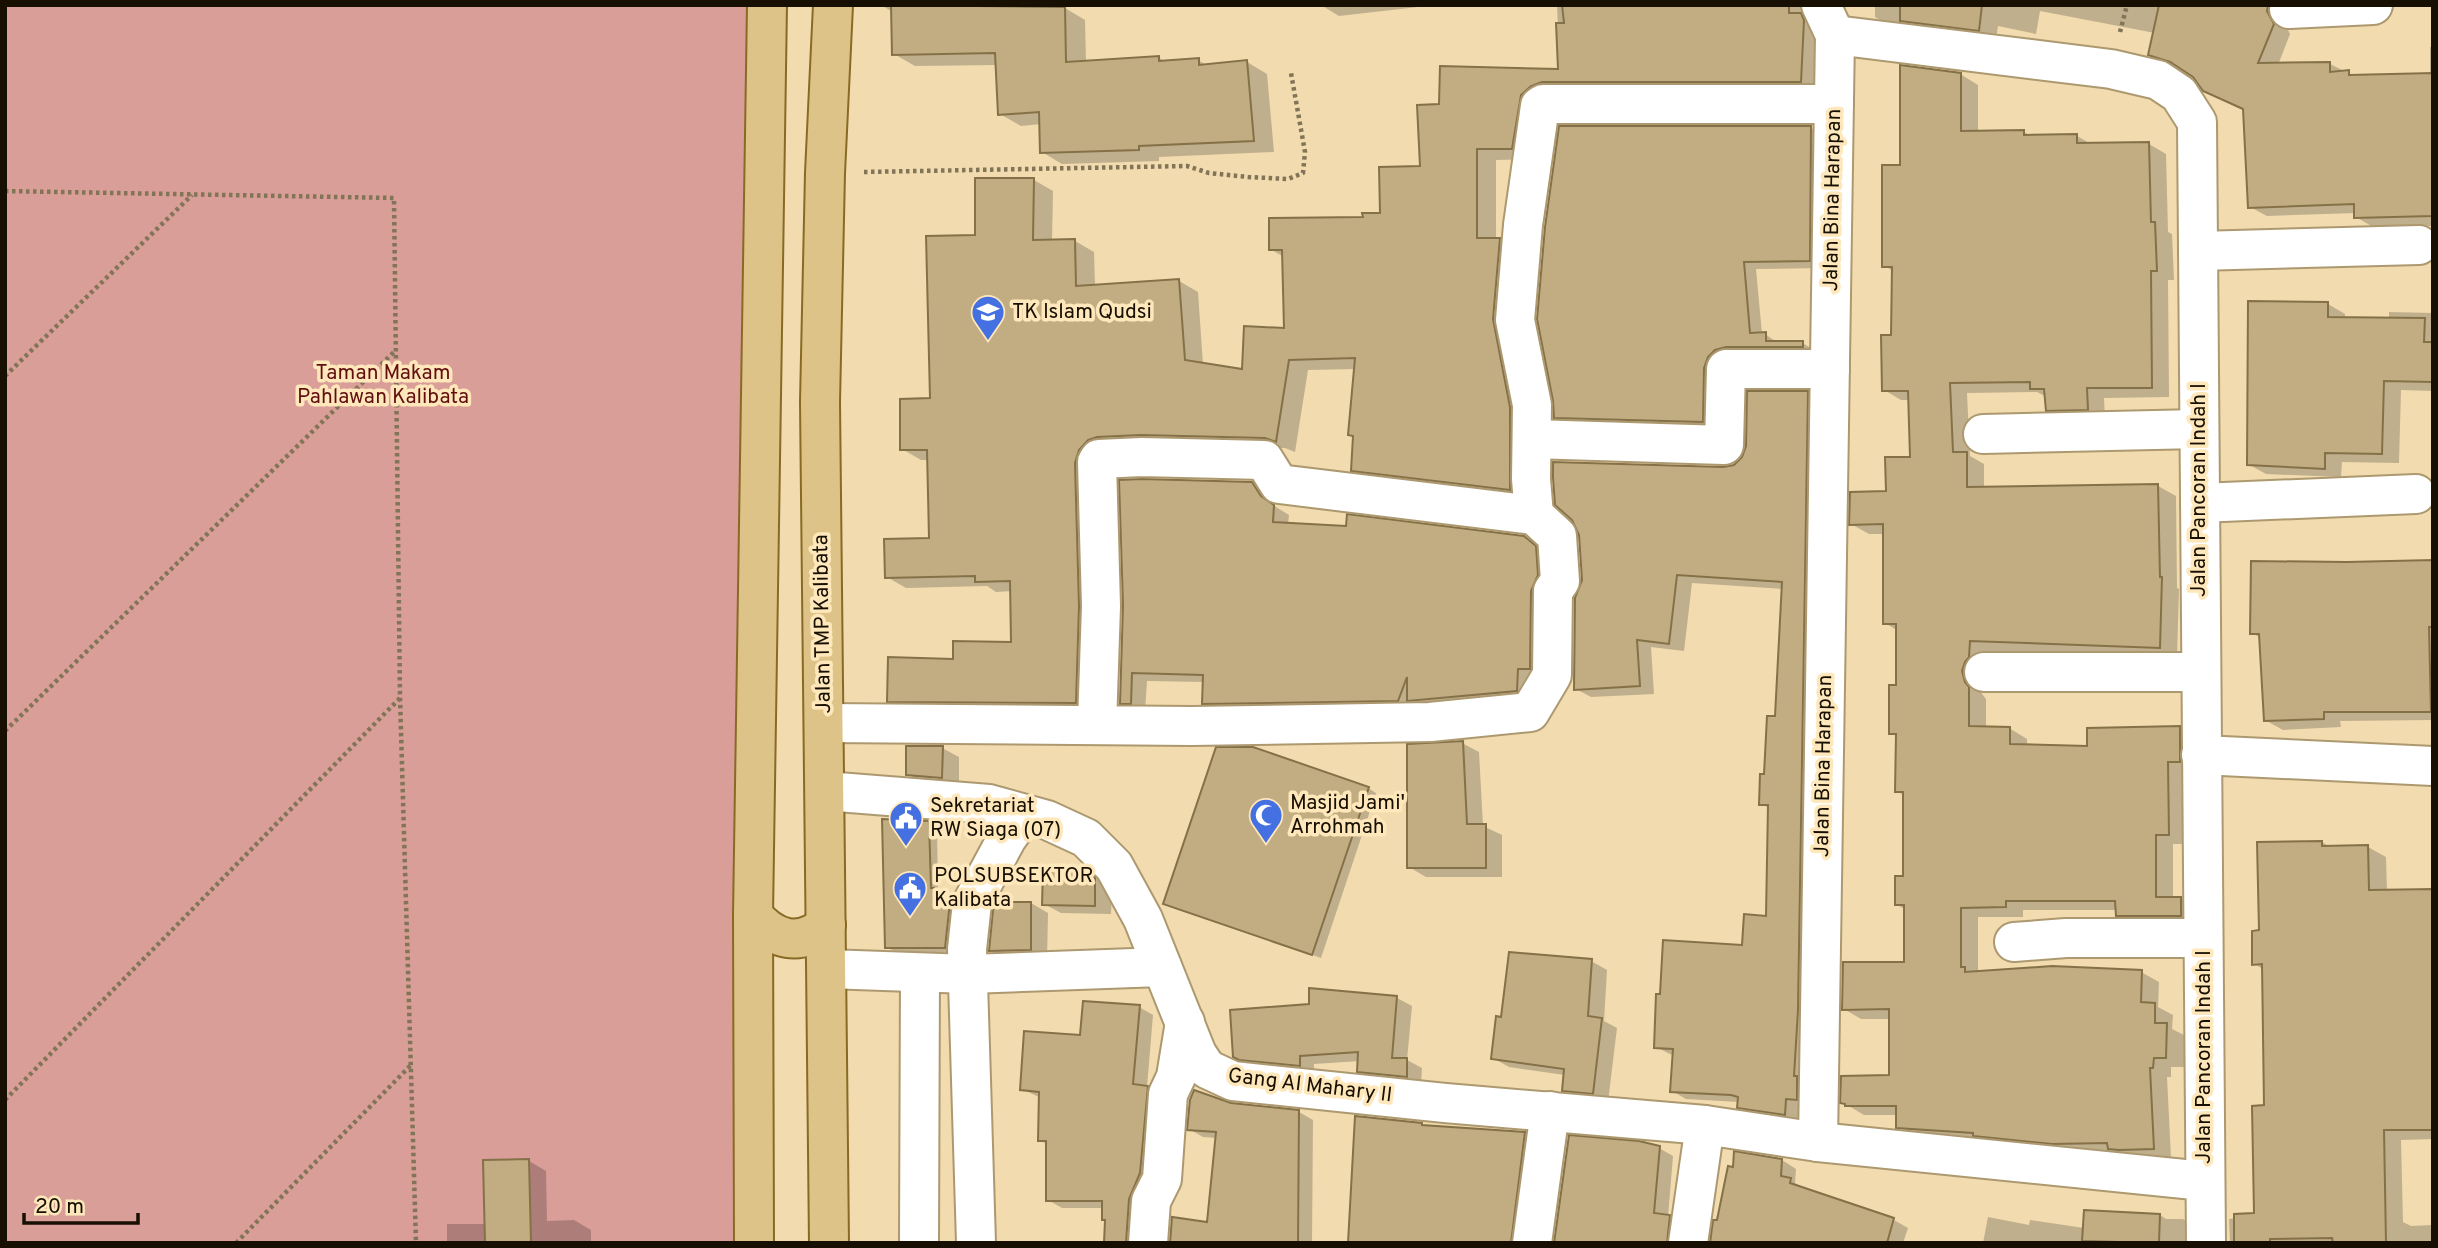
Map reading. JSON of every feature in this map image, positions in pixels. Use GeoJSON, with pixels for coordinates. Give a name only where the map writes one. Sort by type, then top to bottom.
{"type":"FeatureCollection","features":[{"type":"Feature","properties":{"kind":"main road"},"geometry":{"type":"LineString","coordinates":[[754,1243],[752,915],[766,5]]}},
{"type":"Feature","properties":{"kind":"main road","name":"Jalan TMP Kalibata"},"geometry":{"type":"LineString","coordinates":[[829,1243],[820,402],[825,173],[833,5]]}},
{"type":"Feature","properties":{"kind":"main road"},"geometry":{"type":"LineString","coordinates":[[752,915],[765,930],[776,936],[794,939],[814,936],[826,925]]}},
{"type":"Feature","properties":{"kind":"street"},"geometry":{"type":"LineString","coordinates":[[2289,9],[2373,5]]}},
{"type":"Feature","properties":{"kind":"street","name":"Jalan Bina Harapan"},"geometry":{"type":"LineString","coordinates":[[1818,1142],[1834,104],[1828,20]]}},
{"type":"Feature","properties":{"kind":"street","name":"Jalan Pancoran Indah I"},"geometry":{"type":"LineString","coordinates":[[1828,20],[2158,79],[2179,94],[2197,122],[2206,1243]]}},
{"type":"Feature","properties":{"kind":"street"},"geometry":{"type":"LineString","coordinates":[[1534,514],[1531,479],[1532,405],[1515,320],[1523,225],[1540,106],[1834,104]]}},
{"type":"Feature","properties":{"kind":"street"},"geometry":{"type":"LineString","coordinates":[[2198,251],[2419,246]]}},
{"type":"Feature","properties":{"kind":"street"},"geometry":{"type":"LineString","coordinates":[[1532,439],[1724,444],[1726,369],[1830,369]]}},
{"type":"Feature","properties":{"kind":"street"},"geometry":{"type":"LineString","coordinates":[[1983,434],[2199,429]]}},
{"type":"Feature","properties":{"kind":"street"},"geometry":{"type":"LineString","coordinates":[[825,723],[1192,726],[1430,722],[1530,712],[1552,675],[1553,591],[1560,581],[1557,536],[1534,514],[1279,484],[1264,460],[1142,457],[1099,459],[1101,607],[1097,725]]}},
{"type":"Feature","properties":{"kind":"street"},"geometry":{"type":"LineString","coordinates":[[2200,503],[2416,494]]}},
{"type":"Feature","properties":{"kind":"street"},"geometry":{"type":"LineString","coordinates":[[1984,672],[2201,672]]}},
{"type":"Feature","properties":{"kind":"street"},"geometry":{"type":"LineString","coordinates":[[2201,755],[2433,766]]}},
{"type":"Feature","properties":{"kind":"street","name":"Gang Al Mahary II"},"geometry":{"type":"LineString","coordinates":[[825,791],[989,804],[1046,820],[1086,838],[1114,866],[1143,919],[1196,1054],[1207,1069],[1233,1081],[1445,1103],[1705,1125],[1818,1142]]}},
{"type":"Feature","properties":{"kind":"street"},"geometry":{"type":"LineString","coordinates":[[976,1243],[967,949],[972,903],[1007,838],[1024,814]]}},
{"type":"Feature","properties":{"kind":"street"},"geometry":{"type":"LineString","coordinates":[[2014,942],[2066,938],[2203,938]]}},
{"type":"Feature","properties":{"kind":"street"},"geometry":{"type":"LineString","coordinates":[[827,969],[969,974],[1162,967]]}},
{"type":"Feature","properties":{"kind":"street"},"geometry":{"type":"LineString","coordinates":[[919,1243],[920,973]]}},
{"type":"Feature","properties":{"kind":"street"},"geometry":{"type":"LineString","coordinates":[[1148,1243],[1151,1201],[1162,1179],[1168,1094],[1175,1077],[1185,1022]]}},
{"type":"Feature","properties":{"kind":"street"},"geometry":{"type":"LineString","coordinates":[[1532,1243],[1550,1111]]}},
{"type":"Feature","properties":{"kind":"street"},"geometry":{"type":"LineString","coordinates":[[1688,1243],[1705,1125]]}},
{"type":"Feature","properties":{"kind":"street"},"geometry":{"type":"LineString","coordinates":[[1818,1142],[2204,1181]]}},
{"type":"Feature","properties":{"kind":"path"},"geometry":{"type":"LineString","coordinates":[[825,173],[1187,166],[1209,173],[1287,179],[1303,173],[1305,152],[1291,73]]}},
{"type":"Feature","properties":{"kind":"path"},"geometry":{"type":"LineString","coordinates":[[5,191],[394,198],[400,697],[416,1243]]}},
{"type":"Feature","properties":{"kind":"path"},"geometry":{"type":"LineString","coordinates":[[5,376],[193,194]]}},
{"type":"Feature","properties":{"kind":"path"},"geometry":{"type":"LineString","coordinates":[[5,731],[396,349]]}},
{"type":"Feature","properties":{"kind":"path"},"geometry":{"type":"LineString","coordinates":[[5,1100],[400,697]]}},
{"type":"Feature","properties":{"kind":"path"},"geometry":{"type":"LineString","coordinates":[[236,1243],[412,1065]]}},
{"type":"Feature","properties":{"kind":"green space","name":"Taman Makam Pahlawan Kalibata"},"geometry":{"type":"Polygon","coordinates":[[[5,5],[767,5],[756,1243],[5,1243],[5,5]]]}},
{"type":"Feature","properties":{"kind":"building"},"geometry":{"type":"Polygon","coordinates":[[[891,5],[1065,7],[1066,62],[1159,56],[1159,61],[1199,58],[1199,65],[1247,60],[1254,141],[1139,146],[1139,150],[1040,153],[1039,112],[998,115],[995,53],[892,55],[891,5]]]}},
{"type":"Feature","properties":{"kind":"building"},"geometry":{"type":"Polygon","coordinates":[[[1562,5],[1789,5],[1789,13],[1801,13],[1804,20],[1801,82],[1542,82],[1531,86],[1521,95],[1512,149],[1477,149],[1477,238],[1500,238],[1493,319],[1510,407],[1510,490],[1351,471],[1353,436],[1348,435],[1355,358],[1289,360],[1276,442],[1265,438],[1141,435],[1097,437],[1088,440],[1079,450],[1075,463],[1079,606],[1076,703],[887,702],[888,657],[953,659],[953,641],[1011,642],[1010,581],[975,582],[975,576],[885,578],[884,539],[929,538],[927,450],[900,450],[900,399],[930,398],[926,236],[975,235],[975,178],[1034,178],[1033,240],[1075,239],[1076,286],[1179,279],[1185,360],[1242,369],[1244,326],[1284,328],[1282,250],[1269,250],[1269,218],[1363,217],[1362,213],[1380,213],[1379,167],[1420,166],[1417,105],[1439,104],[1440,66],[1558,69],[1556,23],[1564,23],[1562,5]]]}},
{"type":"Feature","properties":{"kind":"building"},"geometry":{"type":"Polygon","coordinates":[[[1900,5],[1982,5],[1979,31],[1900,21],[1900,5]]]}},
{"type":"Feature","properties":{"kind":"building"},"geometry":{"type":"Polygon","coordinates":[[[2159,5],[2268,5],[2267,11],[2274,24],[2258,63],[2330,62],[2330,72],[2349,70],[2349,75],[2433,73],[2432,216],[2354,218],[2354,204],[2248,208],[2243,109],[2203,91],[2193,77],[2170,62],[2148,55],[2159,5]]]}},
{"type":"Feature","properties":{"kind":"building"},"geometry":{"type":"Polygon","coordinates":[[[1900,65],[1961,73],[1961,131],[2024,130],[2024,135],[2077,134],[2077,143],[2149,142],[2151,222],[2155,222],[2157,271],[2151,271],[2152,388],[2087,388],[2088,410],[2046,411],[2044,389],[2030,389],[2030,382],[1950,383],[1953,452],[1967,452],[1967,487],[2158,484],[2162,577],[2160,648],[1970,641],[1969,657],[1962,671],[1969,687],[1969,726],[2010,727],[2010,744],[2087,746],[2087,728],[2180,726],[2180,762],[2168,762],[2169,835],[2156,835],[2156,897],[2181,897],[2181,916],[2116,916],[2115,901],[2006,901],[2006,907],[1961,908],[1961,967],[1965,967],[1965,972],[2052,966],[2142,970],[2141,1002],[2155,1003],[2155,1023],[2167,1023],[2166,1058],[2154,1058],[2153,1068],[2150,1068],[2154,1149],[2119,1150],[2108,1149],[2107,1143],[2052,1144],[1973,1136],[1973,1133],[1896,1128],[1896,1106],[1845,1106],[1840,1103],[1841,1076],[1889,1075],[1889,1009],[1842,1010],[1843,962],[1904,962],[1904,905],[1895,905],[1895,876],[1903,876],[1903,792],[1895,792],[1896,734],[1889,734],[1889,685],[1896,685],[1896,624],[1883,624],[1883,524],[1849,525],[1850,492],[1886,491],[1885,457],[1910,457],[1908,391],[1882,391],[1881,335],[1891,335],[1892,267],[1882,267],[1882,165],[1900,165],[1900,65]]]}},
{"type":"Feature","properties":{"kind":"building"},"geometry":{"type":"Polygon","coordinates":[[[1559,126],[1811,126],[1810,261],[1744,262],[1750,333],[1766,332],[1766,341],[1803,341],[1803,347],[1726,347],[1715,350],[1708,357],[1704,368],[1703,422],[1554,418],[1537,319],[1545,227],[1559,126]]]}},
{"type":"Feature","properties":{"kind":"building"},"geometry":{"type":"Polygon","coordinates":[[[2248,301],[2328,302],[2328,317],[2425,318],[2424,342],[2433,342],[2433,382],[2384,381],[2382,454],[2325,453],[2325,469],[2247,465],[2248,301]]]}},
{"type":"Feature","properties":{"kind":"building"},"geometry":{"type":"Polygon","coordinates":[[[1747,391],[1808,391],[1798,1010],[1794,1076],[1797,1076],[1797,1100],[1786,1099],[1785,1115],[1737,1108],[1738,1097],[1731,1095],[1670,1092],[1673,1049],[1654,1048],[1656,994],[1660,994],[1663,940],[1742,945],[1744,914],[1766,916],[1768,805],[1759,805],[1760,774],[1764,774],[1767,716],[1775,716],[1782,582],[1677,575],[1669,644],[1637,640],[1640,686],[1574,690],[1575,598],[1582,580],[1579,535],[1572,520],[1555,505],[1553,478],[1553,462],[1723,467],[1734,465],[1742,457],[1746,446],[1747,391]]]}},
{"type":"Feature","properties":{"kind":"building"},"geometry":{"type":"Polygon","coordinates":[[[1119,480],[1252,482],[1261,496],[1274,505],[1273,522],[1346,526],[1347,514],[1524,536],[1536,546],[1538,575],[1531,591],[1530,669],[1518,669],[1517,691],[1407,701],[1407,677],[1398,701],[1202,704],[1203,675],[1132,673],[1131,704],[1120,704],[1123,605],[1119,480]]]}},
{"type":"Feature","properties":{"kind":"building"},"geometry":{"type":"Polygon","coordinates":[[[2433,560],[2433,627],[2429,627],[2431,712],[2324,712],[2324,719],[2264,721],[2259,634],[2250,634],[2251,561],[2433,560]]]}},
{"type":"Feature","properties":{"kind":"building"},"geometry":{"type":"Polygon","coordinates":[[[1463,741],[1467,824],[1486,824],[1486,868],[1407,868],[1407,744],[1463,741]]]}},
{"type":"Feature","properties":{"kind":"building"},"geometry":{"type":"Polygon","coordinates":[[[906,746],[943,746],[942,778],[906,775],[906,746]]]}},
{"type":"Feature","properties":{"kind":"building","name":"Masjid Jami' Arrohmah"},"geometry":{"type":"Polygon","coordinates":[[[1216,747],[1253,747],[1369,787],[1312,955],[1163,904],[1216,747]]]}},
{"type":"Feature","properties":{"kind":"building"},"geometry":{"type":"Polygon","coordinates":[[[882,819],[929,821],[931,888],[934,888],[935,902],[950,902],[945,948],[885,948],[882,819]]]}},
{"type":"Feature","properties":{"kind":"building"},"geometry":{"type":"Polygon","coordinates":[[[2322,841],[2322,846],[2368,845],[2369,890],[2433,889],[2433,1130],[2384,1130],[2386,1243],[2333,1243],[2332,1238],[2270,1239],[2270,1243],[2234,1243],[2234,1214],[2254,1213],[2252,1106],[2264,1105],[2262,964],[2252,965],[2252,931],[2259,930],[2257,842],[2322,841]]]}},
{"type":"Feature","properties":{"kind":"building"},"geometry":{"type":"Polygon","coordinates":[[[1043,869],[1087,870],[1095,878],[1095,906],[1042,905],[1043,869]]]}},
{"type":"Feature","properties":{"kind":"building"},"geometry":{"type":"Polygon","coordinates":[[[998,902],[1031,902],[1031,950],[989,951],[993,910],[998,902]]]}},
{"type":"Feature","properties":{"kind":"building"},"geometry":{"type":"Polygon","coordinates":[[[1509,952],[1592,959],[1588,1016],[1602,1018],[1593,1094],[1562,1091],[1564,1069],[1491,1059],[1496,1016],[1501,1017],[1509,952]]]}},
{"type":"Feature","properties":{"kind":"building"},"geometry":{"type":"Polygon","coordinates":[[[1309,988],[1397,996],[1392,1058],[1407,1058],[1407,1077],[1357,1072],[1358,1052],[1300,1056],[1300,1066],[1239,1060],[1233,1057],[1230,1010],[1309,1004],[1309,988]]]}},
{"type":"Feature","properties":{"kind":"building"},"geometry":{"type":"Polygon","coordinates":[[[1083,1001],[1140,1005],[1133,1084],[1148,1086],[1140,1173],[1129,1199],[1126,1243],[1104,1243],[1102,1201],[1046,1201],[1046,1141],[1038,1141],[1039,1092],[1020,1090],[1024,1031],[1080,1035],[1083,1001]]]}},
{"type":"Feature","properties":{"kind":"building"},"geometry":{"type":"Polygon","coordinates":[[[1194,1090],[1231,1103],[1299,1110],[1298,1243],[1170,1243],[1172,1217],[1207,1222],[1216,1132],[1187,1130],[1190,1100],[1194,1090]]]}},
{"type":"Feature","properties":{"kind":"building"},"geometry":{"type":"Polygon","coordinates":[[[1355,1116],[1422,1125],[1525,1132],[1511,1243],[1348,1243],[1355,1116]]]}},
{"type":"Feature","properties":{"kind":"building"},"geometry":{"type":"Polygon","coordinates":[[[1569,1135],[1639,1141],[1660,1146],[1654,1213],[1670,1215],[1667,1243],[1554,1243],[1569,1135]]]}},
{"type":"Feature","properties":{"kind":"building"},"geometry":{"type":"Polygon","coordinates":[[[1734,1151],[1782,1159],[1781,1176],[1791,1178],[1790,1183],[1894,1218],[1887,1243],[1710,1243],[1713,1220],[1717,1220],[1728,1166],[1733,1167],[1734,1151]]]}},
{"type":"Feature","properties":{"kind":"building"},"geometry":{"type":"Polygon","coordinates":[[[529,1159],[531,1243],[485,1243],[483,1160],[529,1159]]]}},
{"type":"Feature","properties":{"kind":"building"},"geometry":{"type":"Polygon","coordinates":[[[2084,1210],[2160,1214],[2159,1243],[2082,1241],[2084,1210]]]}},
{"type":"Feature","properties":{"kind":"place","name":"TK Islam Qudsi"},"geometry":{"type":"Point","coordinates":[988,342]}},
{"type":"Feature","properties":{"kind":"place","name":"Masjid Jami' Arrohmah"},"geometry":{"type":"Point","coordinates":[1266,845]}},
{"type":"Feature","properties":{"kind":"place","name":"Sekretariat RW Siaga (07)"},"geometry":{"type":"Point","coordinates":[906,848]}},
{"type":"Feature","properties":{"kind":"place","name":"POLSUBSEKTOR Kalibata"},"geometry":{"type":"Point","coordinates":[910,918]}}]}
